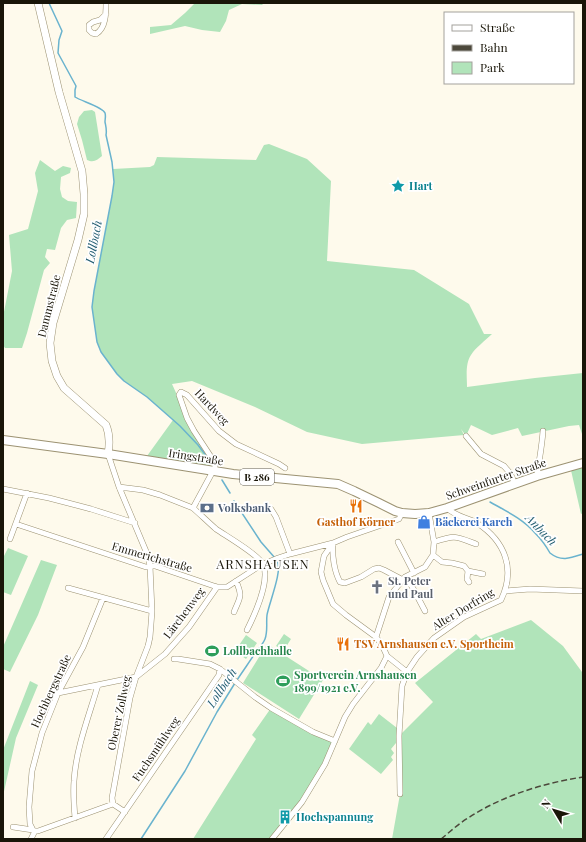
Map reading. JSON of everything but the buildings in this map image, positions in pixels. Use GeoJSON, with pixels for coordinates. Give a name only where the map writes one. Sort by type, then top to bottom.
{"type":"FeatureCollection","features":[{"type":"Feature","properties":{"kind":"main road","name":"Iringstraße"},"geometry":{"type":"LineString","coordinates":[[3,440],[259,477],[338,484],[354,490],[379,504],[402,513],[429,513]]}},
{"type":"Feature","properties":{"kind":"main road","name":"Schweinfurter Straße"},"geometry":{"type":"LineString","coordinates":[[429,513],[538,476],[583,463]]}},
{"type":"Feature","properties":{"kind":"street","name":"Dammstraße"},"geometry":{"type":"LineString","coordinates":[[38,3],[58,92],[82,171],[84,194],[84,214],[78,240],[53,323],[50,343],[52,361],[57,376],[64,388],[106,425],[109,434],[108,454]]}},
{"type":"Feature","properties":{"kind":"street"},"geometry":{"type":"LineString","coordinates":[[106,3],[106,14]]}},
{"type":"Feature","properties":{"kind":"street","name":"Hardweg"},"geometry":{"type":"LineString","coordinates":[[214,471],[215,463],[187,418],[179,394],[181,392],[186,395],[219,431],[236,444],[286,468]]}},
{"type":"Feature","properties":{"kind":"street"},"geometry":{"type":"LineString","coordinates":[[538,476],[538,465],[542,447],[542,431]]}},
{"type":"Feature","properties":{"kind":"street"},"geometry":{"type":"LineString","coordinates":[[466,436],[481,454],[504,466],[510,472],[516,484]]}},
{"type":"Feature","properties":{"kind":"street","name":"Oberer Zollweg"},"geometry":{"type":"LineString","coordinates":[[108,454],[119,487],[148,556],[150,566],[152,611],[148,646],[130,698],[112,804]]}},
{"type":"Feature","properties":{"kind":"street"},"geometry":{"type":"LineString","coordinates":[[193,508],[214,471]]}},
{"type":"Feature","properties":{"kind":"street"},"geometry":{"type":"LineString","coordinates":[[119,487],[143,490],[193,508],[216,529],[254,555],[263,564],[265,574],[262,592],[247,630]]}},
{"type":"Feature","properties":{"kind":"street"},"geometry":{"type":"LineString","coordinates":[[3,490],[27,493],[63,501],[135,523]]}},
{"type":"Feature","properties":{"kind":"street"},"geometry":{"type":"LineString","coordinates":[[10,539],[27,493]]}},
{"type":"Feature","properties":{"kind":"street","name":"Alter Dorfring"},"geometry":{"type":"LineString","coordinates":[[406,672],[434,638],[464,617],[502,600],[506,591],[508,568],[502,548],[496,539],[490,532],[476,522],[453,513],[447,508]]}},
{"type":"Feature","properties":{"kind":"street"},"geometry":{"type":"LineString","coordinates":[[271,509],[276,517],[290,554]]}},
{"type":"Feature","properties":{"kind":"street"},"geometry":{"type":"LineString","coordinates":[[217,587],[227,586],[263,564],[275,559],[334,543],[399,519],[402,513]]}},
{"type":"Feature","properties":{"kind":"street"},"geometry":{"type":"LineString","coordinates":[[376,637],[389,597],[404,578],[425,567],[433,555],[434,542],[429,513]]}},
{"type":"Feature","properties":{"kind":"street","name":"Emmerichstraße"},"geometry":{"type":"LineString","coordinates":[[16,524],[146,567],[155,566],[217,587]]}},
{"type":"Feature","properties":{"kind":"street"},"geometry":{"type":"LineString","coordinates":[[434,542],[448,537],[458,537],[476,544]]}},
{"type":"Feature","properties":{"kind":"street"},"geometry":{"type":"LineString","coordinates":[[398,542],[414,572]]}},
{"type":"Feature","properties":{"kind":"street"},"geometry":{"type":"LineString","coordinates":[[334,543],[332,555],[340,582],[345,583],[379,568],[404,578],[414,590],[425,611]]}},
{"type":"Feature","properties":{"kind":"street"},"geometry":{"type":"LineString","coordinates":[[334,543],[324,556],[321,572],[335,606],[376,637],[382,645],[386,656],[406,672],[402,686],[400,794]]}},
{"type":"Feature","properties":{"kind":"street"},"geometry":{"type":"LineString","coordinates":[[433,555],[442,562],[464,566],[468,572],[467,579],[469,582]]}},
{"type":"Feature","properties":{"kind":"street"},"geometry":{"type":"LineString","coordinates":[[468,572],[483,574]]}},
{"type":"Feature","properties":{"kind":"street"},"geometry":{"type":"LineString","coordinates":[[234,612],[241,595],[236,581]]}},
{"type":"Feature","properties":{"kind":"street","name":"Lärchenweg"},"geometry":{"type":"LineString","coordinates":[[58,693],[136,677],[165,654],[189,627],[217,587]]}},
{"type":"Feature","properties":{"kind":"street"},"geometry":{"type":"LineString","coordinates":[[68,588],[152,611]]}},
{"type":"Feature","properties":{"kind":"street"},"geometry":{"type":"LineString","coordinates":[[506,591],[530,588],[583,591]]}},
{"type":"Feature","properties":{"kind":"street","name":"Hochbergstraße"},"geometry":{"type":"LineString","coordinates":[[34,831],[30,824],[29,807],[32,771],[42,733],[58,693],[83,647],[103,598]]}},
{"type":"Feature","properties":{"kind":"street"},"geometry":{"type":"LineString","coordinates":[[272,839],[302,802],[324,764],[345,717],[353,704],[381,668],[386,656]]}},
{"type":"Feature","properties":{"kind":"street"},"geometry":{"type":"LineString","coordinates":[[174,659],[210,664],[220,669],[235,682],[271,708],[314,732],[335,741]]}},
{"type":"Feature","properties":{"kind":"street","name":"Fuchsmühlweg"},"geometry":{"type":"LineString","coordinates":[[106,839],[219,675],[220,669]]}},
{"type":"Feature","properties":{"kind":"street"},"geometry":{"type":"LineString","coordinates":[[75,818],[74,782],[77,762],[80,746],[98,685]]}},
{"type":"Feature","properties":{"kind":"street"},"geometry":{"type":"LineString","coordinates":[[13,827],[38,831],[112,804],[125,812]]}},
{"type":"Feature","properties":{"kind":"street"},"geometry":{"type":"LineString","coordinates":[[31,839],[34,831]]}},
{"type":"Feature","properties":{"kind":"green space"},"geometry":{"type":"Polygon","coordinates":[[[195,3],[264,3],[262,5],[242,4],[229,10],[226,21],[220,32],[185,26],[150,34],[150,27],[171,25],[195,3]]]}},
{"type":"Feature","properties":{"kind":"green space"},"geometry":{"type":"Polygon","coordinates":[[[92,110],[95,112],[102,156],[94,161],[87,160],[77,124],[79,117],[84,111],[92,110]]]}},
{"type":"Feature","properties":{"kind":"green space"},"geometry":{"type":"Polygon","coordinates":[[[269,144],[307,159],[331,181],[327,261],[414,270],[469,304],[484,334],[492,334],[475,349],[469,359],[467,387],[583,373],[583,437],[579,425],[522,436],[518,428],[492,435],[471,425],[466,436],[461,429],[464,435],[362,444],[307,432],[255,407],[192,381],[172,384],[213,465],[198,445],[212,465],[211,466],[147,456],[173,420],[147,397],[124,381],[101,352],[97,342],[92,307],[112,196],[114,182],[113,169],[150,167],[154,165],[157,157],[256,160],[264,145],[269,144]]]}},
{"type":"Feature","properties":{"kind":"green space"},"geometry":{"type":"Polygon","coordinates":[[[40,160],[55,171],[63,166],[71,168],[70,173],[61,177],[60,189],[62,197],[68,201],[77,202],[76,218],[67,220],[61,228],[55,250],[47,249],[45,257],[50,263],[44,270],[22,348],[5,348],[3,345],[3,317],[12,271],[9,235],[28,229],[38,191],[35,173],[40,160]]]}},
{"type":"Feature","properties":{"kind":"green space"},"geometry":{"type":"Polygon","coordinates":[[[583,463],[583,513],[581,514],[570,466],[583,463]]]}},
{"type":"Feature","properties":{"kind":"green space"},"geometry":{"type":"Polygon","coordinates":[[[8,548],[28,556],[11,595],[3,592],[3,558],[8,548]]]}},
{"type":"Feature","properties":{"kind":"green space"},"geometry":{"type":"Polygon","coordinates":[[[41,560],[57,565],[38,615],[10,672],[3,669],[3,647],[41,560]]]}},
{"type":"Feature","properties":{"kind":"green space"},"geometry":{"type":"Polygon","coordinates":[[[531,620],[563,646],[583,672],[583,839],[392,839],[400,794],[399,736],[433,702],[415,683],[476,634],[481,639],[531,620]]]}},
{"type":"Feature","properties":{"kind":"green space"},"geometry":{"type":"Polygon","coordinates":[[[284,634],[291,639],[284,650],[276,646],[284,634]]]}},
{"type":"Feature","properties":{"kind":"green space"},"geometry":{"type":"Polygon","coordinates":[[[246,635],[257,643],[246,659],[235,651],[246,635]]]}},
{"type":"Feature","properties":{"kind":"green space","name":"Sportverein Arnshausen 1899/1921 e.V."},"geometry":{"type":"Polygon","coordinates":[[[267,644],[323,680],[299,719],[243,683],[267,644]]]}},
{"type":"Feature","properties":{"kind":"green space"},"geometry":{"type":"Polygon","coordinates":[[[30,681],[38,685],[16,738],[3,796],[3,750],[30,681]]]}},
{"type":"Feature","properties":{"kind":"green space"},"geometry":{"type":"Polygon","coordinates":[[[271,708],[335,741],[302,802],[272,839],[193,839],[256,739],[252,735],[271,708]]]}},
{"type":"Feature","properties":{"kind":"green space"},"geometry":{"type":"Polygon","coordinates":[[[379,714],[397,728],[396,743],[391,749],[394,753],[391,757],[393,760],[381,774],[349,749],[368,722],[371,725],[379,714]]]}},
{"type":"Feature","properties":{"kind":"waterway","name":"Lollbach"},"geometry":{"type":"LineString","coordinates":[[49,3],[62,31],[59,40],[58,53],[76,86],[75,97],[105,113],[106,135],[112,162],[114,182],[92,307],[97,342],[101,352],[117,374],[124,381],[147,397],[180,426],[198,445],[213,465]]}},
{"type":"Feature","properties":{"kind":"waterway","name":"Lollbach"},"geometry":{"type":"LineString","coordinates":[[222,480],[230,493]]}},
{"type":"Feature","properties":{"kind":"waterway","name":"Lollbach"},"geometry":{"type":"LineString","coordinates":[[234,501],[261,542],[275,558]]}},
{"type":"Feature","properties":{"kind":"waterway","name":"Anbach"},"geometry":{"type":"LineString","coordinates":[[490,502],[514,516],[530,528],[554,556],[558,558],[566,558],[583,554]]}},
{"type":"Feature","properties":{"kind":"waterway","name":"Lollbach"},"geometry":{"type":"LineString","coordinates":[[237,680],[265,639],[267,615],[278,572],[277,561]]}},
{"type":"Feature","properties":{"kind":"waterway","name":"Lollbach"},"geometry":{"type":"LineString","coordinates":[[141,839],[185,771],[217,712],[235,683]]}},
{"type":"Feature","properties":{"kind":"railway"},"geometry":{"type":"LineString","coordinates":[[441,839],[457,825],[495,803],[538,787],[583,777]]}},
{"type":"Feature","properties":{"kind":"place","name":"Hart"},"geometry":{"type":"Point","coordinates":[398,186]}},
{"type":"Feature","properties":{"kind":"place","name":"Gasthof Körner"},"geometry":{"type":"Point","coordinates":[356,506]}},
{"type":"Feature","properties":{"kind":"place","name":"Volksbank"},"geometry":{"type":"Point","coordinates":[207,508]}},
{"type":"Feature","properties":{"kind":"place","name":"Bäckerei Karch"},"geometry":{"type":"Point","coordinates":[424,522]}},
{"type":"Feature","properties":{"kind":"place","name":"St. Peter und Paul"},"geometry":{"type":"Point","coordinates":[377,587]}},
{"type":"Feature","properties":{"kind":"place","name":"TSV Arnshausen e.V. Sportheim"},"geometry":{"type":"Point","coordinates":[343,644]}},
{"type":"Feature","properties":{"kind":"place","name":"Lollbachhalle"},"geometry":{"type":"Point","coordinates":[212,651]}},
{"type":"Feature","properties":{"kind":"place","name":"Sportverein Arnshausen 1899/1921 e.V."},"geometry":{"type":"Point","coordinates":[283,681]}},
{"type":"Feature","properties":{"kind":"place","name":"Hochspannung"},"geometry":{"type":"Point","coordinates":[285,817]}},
{"type":"Feature","properties":{"kind":"district","name":"ARNSHAUSEN"},"geometry":{"type":"Point","coordinates":[263,564]}}]}
